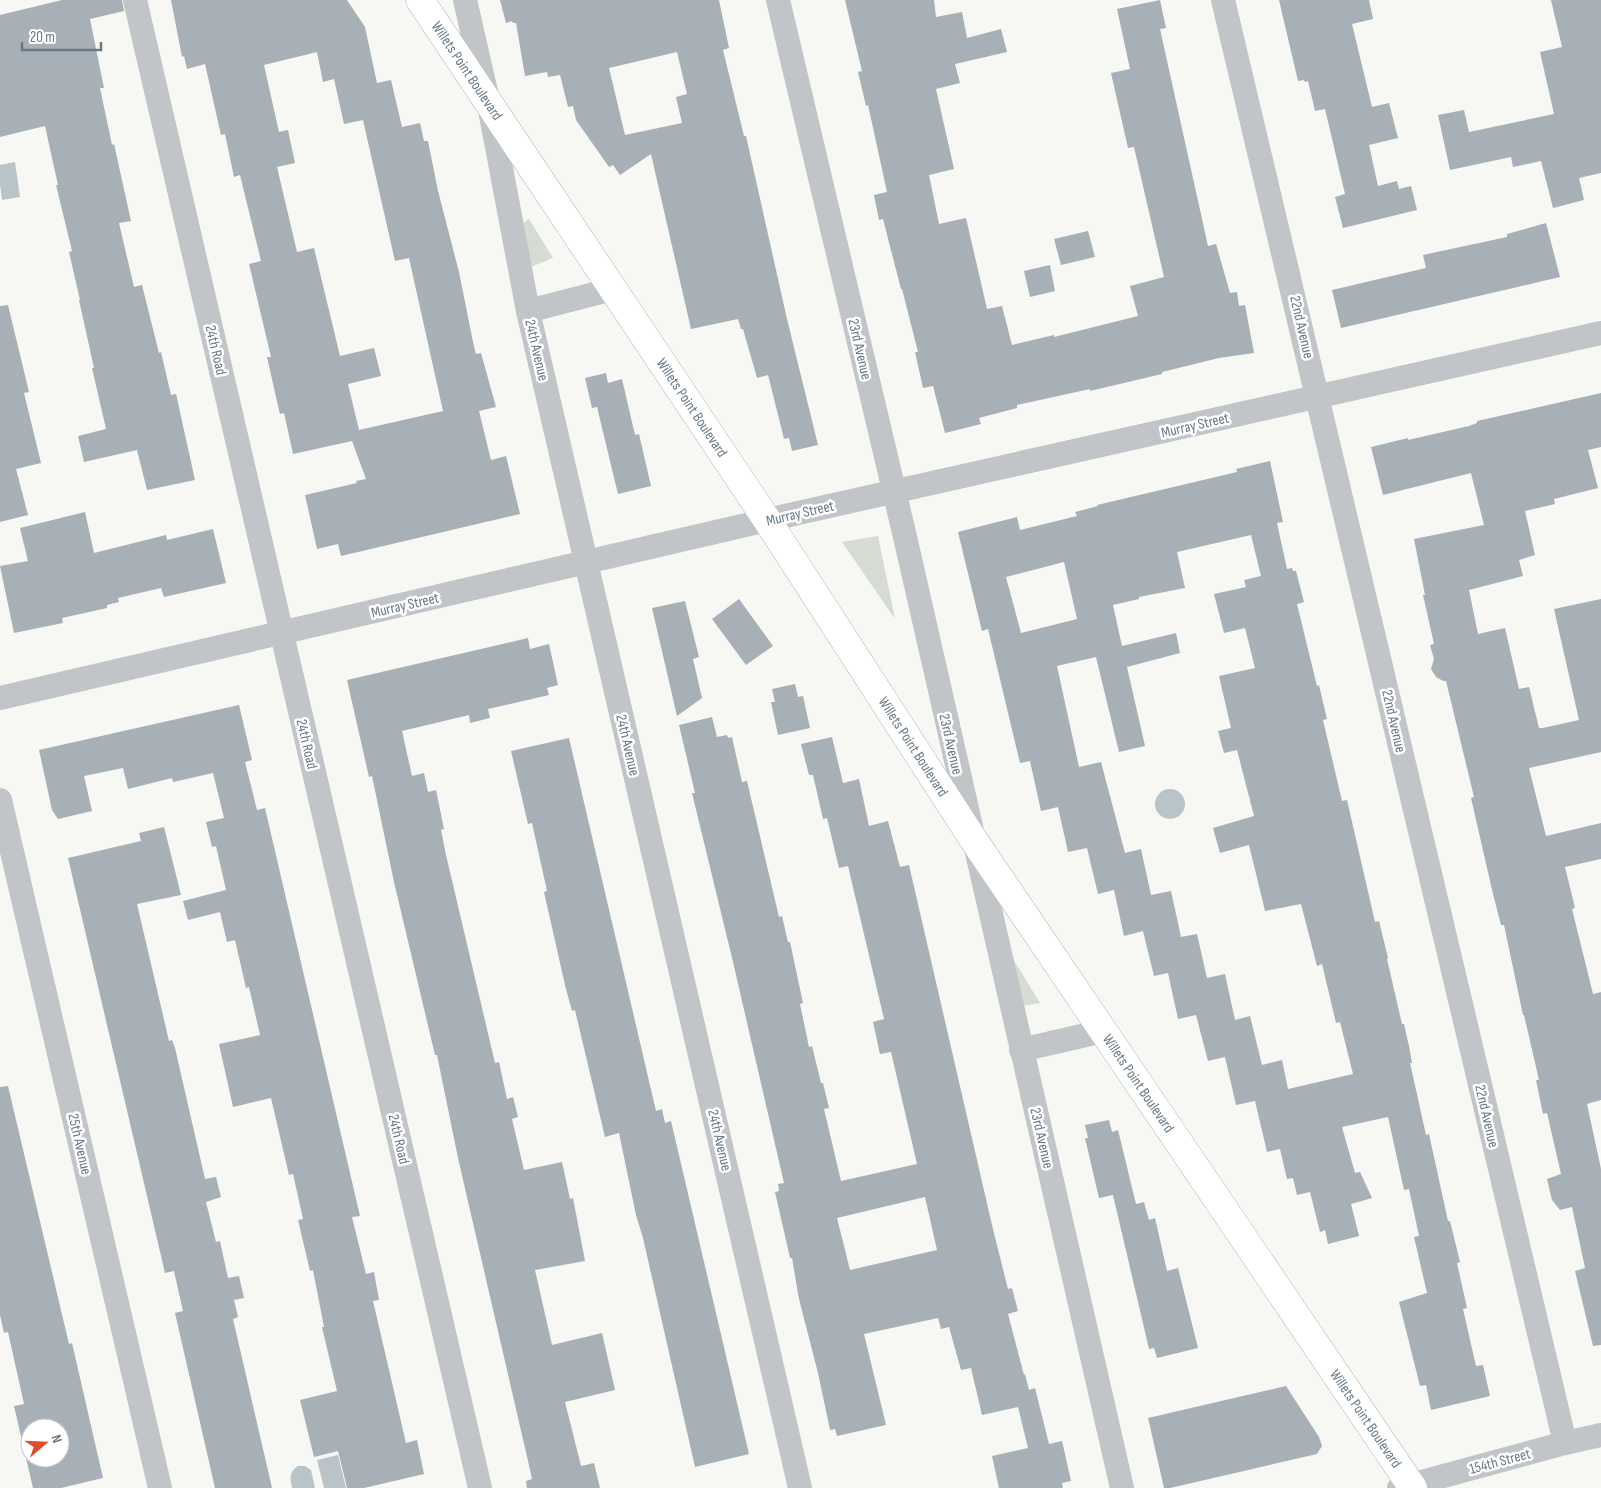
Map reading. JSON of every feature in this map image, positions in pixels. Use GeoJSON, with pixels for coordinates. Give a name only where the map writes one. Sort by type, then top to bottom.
{"type":"FeatureCollection","features":[{"type":"Feature","properties":{"kind":"street","name":"24th Road"},"geometry":{"type":"LineString","coordinates":[[135,0],[480,1488]]}},
{"type":"Feature","properties":{"kind":"street","name":"Willets Point Boulevard"},"geometry":{"type":"LineString","coordinates":[[420,0],[767,520],[973,839],[1408,1487]]}},
{"type":"Feature","properties":{"kind":"street","name":"24th Avenue"},"geometry":{"type":"LineString","coordinates":[[465,0],[489,105],[528,311],[800,1488]]}},
{"type":"Feature","properties":{"kind":"street","name":"23rd Avenue"},"geometry":{"type":"LineString","coordinates":[[778,0],[905,537],[1122,1488]]}},
{"type":"Feature","properties":{"kind":"street","name":"22nd Avenue"},"geometry":{"type":"LineString","coordinates":[[1223,0],[1564,1443]]}},
{"type":"Feature","properties":{"kind":"street"},"geometry":{"type":"LineString","coordinates":[[528,311],[613,288]]}},
{"type":"Feature","properties":{"kind":"street","name":"Murray Street"},"geometry":{"type":"LineString","coordinates":[[0,698],[767,520],[1601,333]]}},
{"type":"Feature","properties":{"kind":"street","name":"25th Avenue"},"geometry":{"type":"LineString","coordinates":[[0,800],[160,1488]]}},
{"type":"Feature","properties":{"kind":"street"},"geometry":{"type":"LineString","coordinates":[[1021,1050],[1102,1030]]}},
{"type":"Feature","properties":{"kind":"street","name":"154th Street"},"geometry":{"type":"LineString","coordinates":[[1408,1487],[1564,1443],[1601,1435]]}},
{"type":"Feature","properties":{"kind":"shaded area"},"geometry":{"type":"Polygon","coordinates":[[[15,162],[20,197],[2,200],[0,165],[15,162]]]}},
{"type":"Feature","properties":{"kind":"shaded area"},"geometry":{"type":"Polygon","coordinates":[[[529,219],[553,258],[531,267],[520,226],[529,219]]]}},
{"type":"Feature","properties":{"kind":"shaded area"},"geometry":{"type":"Polygon","coordinates":[[[878,536],[895,619],[842,542],[878,536]]]}},
{"type":"Feature","properties":{"kind":"shaded area"},"geometry":{"type":"Polygon","coordinates":[[[1170,789],[1176,790],[1184,798],[1184,810],[1176,818],[1170,819],[1164,818],[1156,810],[1155,804],[1156,798],[1164,790],[1170,789]]]}},
{"type":"Feature","properties":{"kind":"shaded area"},"geometry":{"type":"Polygon","coordinates":[[[1010,954],[1040,1003],[1021,1006],[1010,954]]]}},
{"type":"Feature","properties":{"kind":"shaded area"},"geometry":{"type":"Polygon","coordinates":[[[338,1455],[346,1488],[324,1488],[317,1460],[338,1455]]]}},
{"type":"Feature","properties":{"kind":"shaded area"},"geometry":{"type":"Polygon","coordinates":[[[298,1466],[305,1466],[311,1470],[315,1488],[292,1488],[291,1475],[298,1466]]]}},
{"type":"Feature","properties":{"kind":"building"},"geometry":{"type":"Polygon","coordinates":[[[62,0],[122,0],[124,11],[90,19],[104,88],[100,88],[131,221],[119,223],[134,287],[142,285],[171,395],[176,394],[195,480],[147,490],[137,450],[84,462],[78,436],[106,429],[69,252],[72,251],[56,185],[58,185],[45,126],[0,137],[0,15],[62,0]]]}},
{"type":"Feature","properties":{"kind":"building"},"geometry":{"type":"Polygon","coordinates":[[[171,0],[347,0],[365,27],[377,83],[391,80],[402,127],[420,123],[424,141],[428,141],[476,354],[481,353],[496,407],[479,411],[491,460],[506,456],[520,514],[341,556],[338,544],[317,549],[305,495],[357,483],[356,481],[366,479],[352,441],[293,454],[284,413],[280,414],[276,397],[267,357],[271,357],[249,264],[261,261],[240,175],[234,177],[225,134],[221,135],[205,64],[187,69],[184,56],[182,57],[171,0]],[[317,52],[264,65],[279,132],[288,130],[295,163],[277,167],[297,252],[314,248],[340,356],[374,348],[381,376],[348,384],[359,430],[443,411],[409,258],[395,261],[363,120],[344,124],[334,79],[323,82],[317,52]]]}},
{"type":"Feature","properties":{"kind":"building"},"geometry":{"type":"Polygon","coordinates":[[[500,0],[719,0],[729,48],[723,50],[744,136],[746,136],[787,319],[818,445],[792,451],[789,438],[784,439],[768,375],[757,378],[743,329],[741,329],[738,319],[691,329],[651,154],[620,175],[613,165],[609,167],[576,120],[573,106],[568,107],[560,75],[548,77],[547,72],[525,76],[516,23],[512,21],[506,23],[500,0]],[[677,52],[609,68],[625,135],[682,123],[676,97],[687,94],[677,52]]]}},
{"type":"Feature","properties":{"kind":"building"},"geometry":{"type":"Polygon","coordinates":[[[845,0],[934,0],[936,17],[962,12],[967,38],[1001,29],[1007,52],[955,64],[960,83],[936,89],[954,169],[929,175],[939,224],[966,218],[987,309],[1002,306],[1012,345],[1054,335],[1054,337],[1138,316],[1130,286],[1164,277],[1134,147],[1128,148],[1111,73],[1130,69],[1117,9],[1160,0],[1166,28],[1160,29],[1208,246],[1216,244],[1230,293],[1237,292],[1239,306],[1245,305],[1254,353],[1219,358],[1090,391],[1090,389],[1017,405],[1017,408],[979,418],[981,424],[945,433],[933,386],[923,388],[915,352],[918,352],[902,289],[883,219],[879,220],[874,195],[887,192],[868,105],[866,106],[858,72],[862,71],[845,0]]]}},
{"type":"Feature","properties":{"kind":"building"},"geometry":{"type":"Polygon","coordinates":[[[1279,0],[1369,0],[1373,19],[1352,24],[1372,107],[1389,103],[1398,138],[1369,145],[1378,186],[1397,181],[1399,189],[1411,186],[1417,210],[1343,228],[1335,197],[1345,194],[1325,109],[1315,111],[1308,81],[1298,81],[1279,0]]]}},
{"type":"Feature","properties":{"kind":"building"},"geometry":{"type":"Polygon","coordinates":[[[1551,0],[1601,0],[1601,173],[1579,178],[1584,200],[1553,208],[1541,161],[1513,167],[1511,157],[1450,170],[1438,115],[1464,110],[1469,132],[1554,114],[1540,52],[1562,47],[1551,0]]]}},
{"type":"Feature","properties":{"kind":"building"},"geometry":{"type":"Polygon","coordinates":[[[1546,223],[1560,277],[1341,328],[1332,290],[1426,268],[1423,255],[1507,237],[1507,234],[1546,223]]]}},
{"type":"Feature","properties":{"kind":"building"},"geometry":{"type":"Polygon","coordinates":[[[1088,231],[1095,257],[1061,265],[1054,239],[1088,231]]]}},
{"type":"Feature","properties":{"kind":"building"},"geometry":{"type":"Polygon","coordinates":[[[1050,265],[1055,291],[1030,297],[1024,271],[1050,265]]]}},
{"type":"Feature","properties":{"kind":"building"},"geometry":{"type":"Polygon","coordinates":[[[8,305],[29,392],[24,393],[41,463],[16,469],[28,515],[0,522],[0,306],[8,305]]]}},
{"type":"Feature","properties":{"kind":"building"},"geometry":{"type":"Polygon","coordinates":[[[606,373],[608,383],[622,379],[635,435],[639,434],[651,486],[618,494],[597,407],[592,408],[585,378],[606,373]]]}},
{"type":"Feature","properties":{"kind":"building"},"geometry":{"type":"Polygon","coordinates":[[[1601,393],[1601,447],[1588,450],[1598,488],[1554,499],[1555,504],[1525,511],[1535,555],[1519,560],[1523,576],[1469,590],[1478,634],[1505,628],[1519,689],[1529,687],[1539,728],[1579,720],[1554,609],[1601,599],[1601,752],[1529,768],[1546,836],[1601,823],[1601,859],[1565,867],[1575,908],[1572,909],[1593,994],[1601,992],[1601,1100],[1587,1104],[1601,1169],[1601,1345],[1593,1346],[1575,1271],[1585,1268],[1572,1207],[1560,1210],[1552,1200],[1547,1179],[1561,1174],[1547,1113],[1543,1114],[1536,1080],[1539,1080],[1504,925],[1501,925],[1493,894],[1471,798],[1474,797],[1446,681],[1436,677],[1431,669],[1434,659],[1430,645],[1434,644],[1423,595],[1425,595],[1414,539],[1484,525],[1471,473],[1383,495],[1371,447],[1469,426],[1477,423],[1477,421],[1601,393]]]}},
{"type":"Feature","properties":{"kind":"building"},"geometry":{"type":"Polygon","coordinates":[[[1270,461],[1283,522],[1277,523],[1287,569],[1292,568],[1293,571],[1296,571],[1304,602],[1297,604],[1327,719],[1323,720],[1342,801],[1347,800],[1375,922],[1379,921],[1402,1024],[1404,1024],[1412,1063],[1410,1063],[1426,1135],[1429,1134],[1448,1221],[1450,1221],[1460,1262],[1457,1263],[1467,1308],[1463,1309],[1476,1366],[1483,1365],[1490,1396],[1431,1410],[1426,1385],[1420,1386],[1399,1302],[1427,1293],[1414,1237],[1419,1236],[1409,1189],[1404,1190],[1388,1117],[1342,1127],[1355,1173],[1360,1172],[1372,1198],[1351,1204],[1359,1236],[1328,1244],[1325,1230],[1320,1232],[1310,1192],[1297,1195],[1293,1178],[1287,1179],[1280,1149],[1267,1152],[1255,1101],[1236,1105],[1225,1057],[1208,1061],[1196,1015],[1178,1019],[1168,973],[1154,976],[1143,931],[1124,936],[1114,890],[1098,894],[1087,848],[1068,852],[1058,807],[1041,811],[1030,761],[1020,763],[988,629],[982,631],[958,532],[1017,517],[1020,530],[1077,516],[1075,512],[1097,505],[1237,472],[1236,469],[1270,461]],[[1251,535],[1177,552],[1185,588],[1139,597],[1139,599],[1113,605],[1122,646],[1176,633],[1180,653],[1127,667],[1145,746],[1119,752],[1096,657],[1057,666],[1079,767],[1101,762],[1125,853],[1141,849],[1151,895],[1171,891],[1181,937],[1197,934],[1207,978],[1225,974],[1235,1020],[1250,1016],[1262,1065],[1282,1060],[1288,1089],[1353,1074],[1340,1022],[1336,1023],[1322,964],[1317,966],[1301,904],[1265,911],[1249,845],[1220,853],[1213,828],[1254,816],[1237,750],[1224,753],[1218,731],[1231,728],[1219,676],[1255,668],[1245,628],[1224,633],[1214,594],[1246,587],[1244,580],[1261,576],[1251,535]],[[1064,562],[1006,577],[1021,633],[1077,619],[1064,562]]]}},
{"type":"Feature","properties":{"kind":"building"},"geometry":{"type":"Polygon","coordinates":[[[85,512],[94,553],[166,535],[167,540],[213,529],[226,583],[164,597],[161,588],[118,598],[119,602],[107,605],[107,608],[62,618],[63,623],[14,633],[0,566],[28,561],[20,528],[85,512]]]}},
{"type":"Feature","properties":{"kind":"building"},"geometry":{"type":"Polygon","coordinates":[[[739,599],[773,646],[746,665],[712,619],[739,599]]]}},
{"type":"Feature","properties":{"kind":"building"},"geometry":{"type":"Polygon","coordinates":[[[685,601],[699,657],[693,659],[702,698],[677,716],[652,608],[685,601]]]}},
{"type":"Feature","properties":{"kind":"building"},"geometry":{"type":"Polygon","coordinates":[[[528,638],[530,649],[549,644],[558,685],[547,688],[549,695],[488,709],[490,718],[470,723],[469,715],[402,731],[412,776],[424,773],[428,792],[436,790],[444,829],[441,830],[446,855],[495,1063],[499,1062],[507,1099],[513,1097],[518,1117],[512,1119],[524,1170],[562,1162],[570,1199],[573,1198],[585,1261],[535,1270],[552,1345],[602,1333],[615,1390],[565,1402],[581,1466],[594,1463],[600,1488],[527,1488],[526,1481],[532,1479],[528,1461],[458,1158],[437,1055],[435,1055],[394,882],[372,776],[369,777],[347,680],[528,638]]]}},
{"type":"Feature","properties":{"kind":"building"},"geometry":{"type":"Polygon","coordinates":[[[795,684],[798,697],[803,696],[810,728],[778,735],[771,702],[775,702],[772,689],[795,684]]]}},
{"type":"Feature","properties":{"kind":"building"},"geometry":{"type":"Polygon","coordinates":[[[239,705],[252,760],[245,762],[257,810],[265,808],[360,1216],[352,1217],[366,1274],[374,1272],[379,1300],[373,1301],[406,1443],[417,1440],[424,1474],[364,1488],[347,1488],[338,1451],[314,1457],[300,1400],[337,1391],[322,1327],[324,1327],[313,1270],[310,1271],[298,1220],[303,1219],[293,1174],[289,1175],[271,1098],[233,1107],[219,1044],[260,1035],[249,987],[246,988],[235,940],[227,942],[220,912],[188,920],[183,901],[226,890],[216,846],[212,847],[206,822],[224,818],[213,773],[173,782],[172,778],[128,789],[123,768],[84,776],[92,811],[58,819],[52,810],[39,750],[239,705]]]}},
{"type":"Feature","properties":{"kind":"building"},"geometry":{"type":"Polygon","coordinates":[[[712,717],[717,737],[727,735],[728,738],[732,737],[742,782],[747,781],[779,917],[782,916],[788,942],[790,942],[803,1003],[800,1004],[809,1047],[812,1046],[829,1108],[824,1109],[841,1181],[917,1164],[891,1052],[880,1054],[873,1022],[884,1019],[848,866],[839,868],[827,818],[823,819],[813,775],[809,775],[801,744],[832,737],[843,783],[859,779],[869,826],[888,821],[900,867],[909,865],[992,1225],[1008,1289],[1012,1288],[1018,1311],[1008,1314],[1024,1375],[1029,1390],[1035,1388],[1049,1444],[1062,1441],[1071,1481],[1062,1483],[1063,1488],[999,1488],[992,1456],[1028,1448],[1018,1407],[982,1415],[971,1368],[961,1370],[949,1327],[941,1329],[938,1318],[864,1334],[886,1425],[837,1436],[835,1429],[830,1430],[799,1299],[792,1258],[790,1258],[775,1192],[779,1191],[778,1184],[784,1183],[692,793],[695,793],[679,725],[712,717]],[[925,1197],[837,1218],[850,1270],[937,1250],[925,1197]]]}},
{"type":"Feature","properties":{"kind":"building"},"geometry":{"type":"Polygon","coordinates":[[[569,738],[656,1111],[662,1109],[665,1123],[671,1121],[749,1454],[695,1467],[643,1238],[636,1215],[619,1133],[605,1137],[575,1010],[572,1011],[565,985],[544,892],[547,891],[532,823],[528,824],[511,751],[569,738]]]}},
{"type":"Feature","properties":{"kind":"building"},"geometry":{"type":"Polygon","coordinates":[[[164,827],[181,895],[137,904],[169,1041],[172,1040],[175,1048],[205,1179],[216,1177],[221,1197],[206,1202],[216,1242],[220,1241],[228,1278],[239,1276],[244,1298],[234,1300],[238,1317],[233,1319],[272,1488],[215,1488],[175,1313],[183,1311],[174,1271],[165,1273],[68,858],[141,841],[139,833],[164,827]]]}},
{"type":"Feature","properties":{"kind":"building"},"geometry":{"type":"Polygon","coordinates":[[[8,1086],[69,1344],[72,1343],[103,1478],[61,1488],[33,1488],[28,1468],[70,1468],[70,1418],[20,1418],[20,1432],[14,1406],[24,1404],[8,1332],[4,1333],[0,1315],[0,1087],[8,1086]]]}},
{"type":"Feature","properties":{"kind":"building"},"geometry":{"type":"Polygon","coordinates":[[[1109,1120],[1112,1132],[1118,1130],[1136,1204],[1144,1202],[1149,1220],[1155,1218],[1167,1271],[1178,1268],[1198,1348],[1157,1358],[1154,1348],[1149,1349],[1113,1195],[1099,1198],[1085,1138],[1088,1138],[1085,1125],[1109,1120]]]}},
{"type":"Feature","properties":{"kind":"building"},"geometry":{"type":"Polygon","coordinates":[[[1286,1386],[1319,1437],[1322,1446],[1317,1454],[1164,1488],[1148,1418],[1286,1386]]]}}]}
